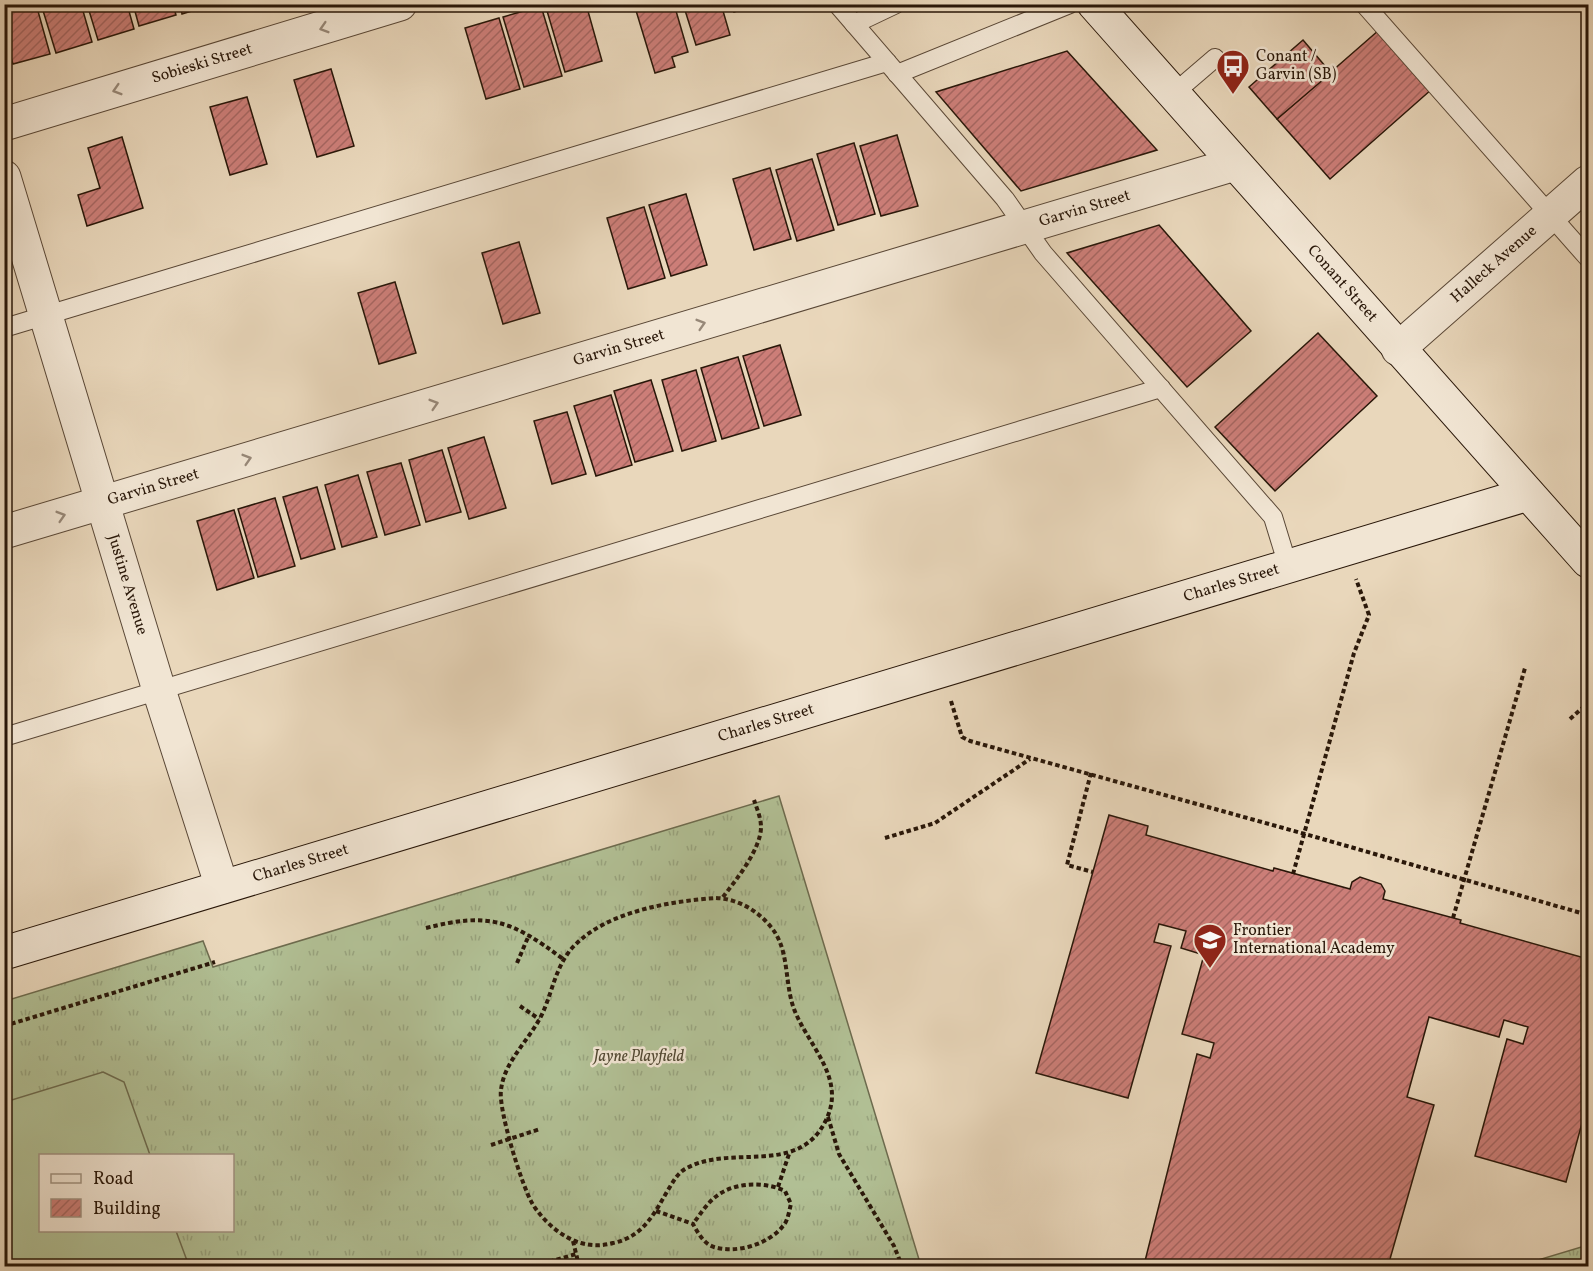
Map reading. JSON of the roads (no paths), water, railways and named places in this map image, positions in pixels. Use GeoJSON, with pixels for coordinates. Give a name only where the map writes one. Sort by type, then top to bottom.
{"type":"FeatureCollection","features":[{"type":"Feature","properties":{"kind":"street","name":"Sobieski Street"},"geometry":{"type":"LineString","coordinates":[[4,124],[400,4]]}},
{"type":"Feature","properties":{"kind":"street","name":"Conant Street"},"geometry":{"type":"LineString","coordinates":[[1094,4],[1588,561]]}},
{"type":"Feature","properties":{"kind":"street","name":"Garvin Street"},"geometry":{"type":"LineString","coordinates":[[4,532],[1235,164]]}},
{"type":"Feature","properties":{"kind":"street","name":"Justine Avenue"},"geometry":{"type":"LineString","coordinates":[[4,177],[159,690],[222,887]]}},
{"type":"Feature","properties":{"kind":"street","name":"Halleck Avenue"},"geometry":{"type":"LineString","coordinates":[[1398,349],[1588,182]]}},
{"type":"Feature","properties":{"kind":"street","name":"Charles Street"},"geometry":{"type":"LineString","coordinates":[[4,953],[1528,494]]}},
{"type":"Feature","properties":{"kind":"lane"},"geometry":{"type":"LineString","coordinates":[[837,4],[1005,199],[1043,253],[1273,518],[1288,566]]}},
{"type":"Feature","properties":{"kind":"lane"},"geometry":{"type":"LineString","coordinates":[[854,24],[896,4]]}},
{"type":"Feature","properties":{"kind":"lane"},"geometry":{"type":"LineString","coordinates":[[4,328],[892,68],[1070,4]]}},
{"type":"Feature","properties":{"kind":"lane"},"geometry":{"type":"LineString","coordinates":[[1364,4],[1588,258]]}},
{"type":"Feature","properties":{"kind":"lane"},"geometry":{"type":"LineString","coordinates":[[1173,94],[1215,57]]}},
{"type":"Feature","properties":{"kind":"lane"},"geometry":{"type":"LineString","coordinates":[[4,737],[1161,388]]}},
{"type":"Feature","properties":{"kind":"place","name":"Conant / Garvin (SB)"},"geometry":{"type":"Point","coordinates":[1233,95]}},
{"type":"Feature","properties":{"kind":"place","name":"Frontier International Academy"},"geometry":{"type":"Point","coordinates":[1210,969]}},
{"type":"Feature","properties":{"kind":"park label","name":"Jayne Playfield"},"geometry":{"type":"Point","coordinates":[639,1057]}}]}
